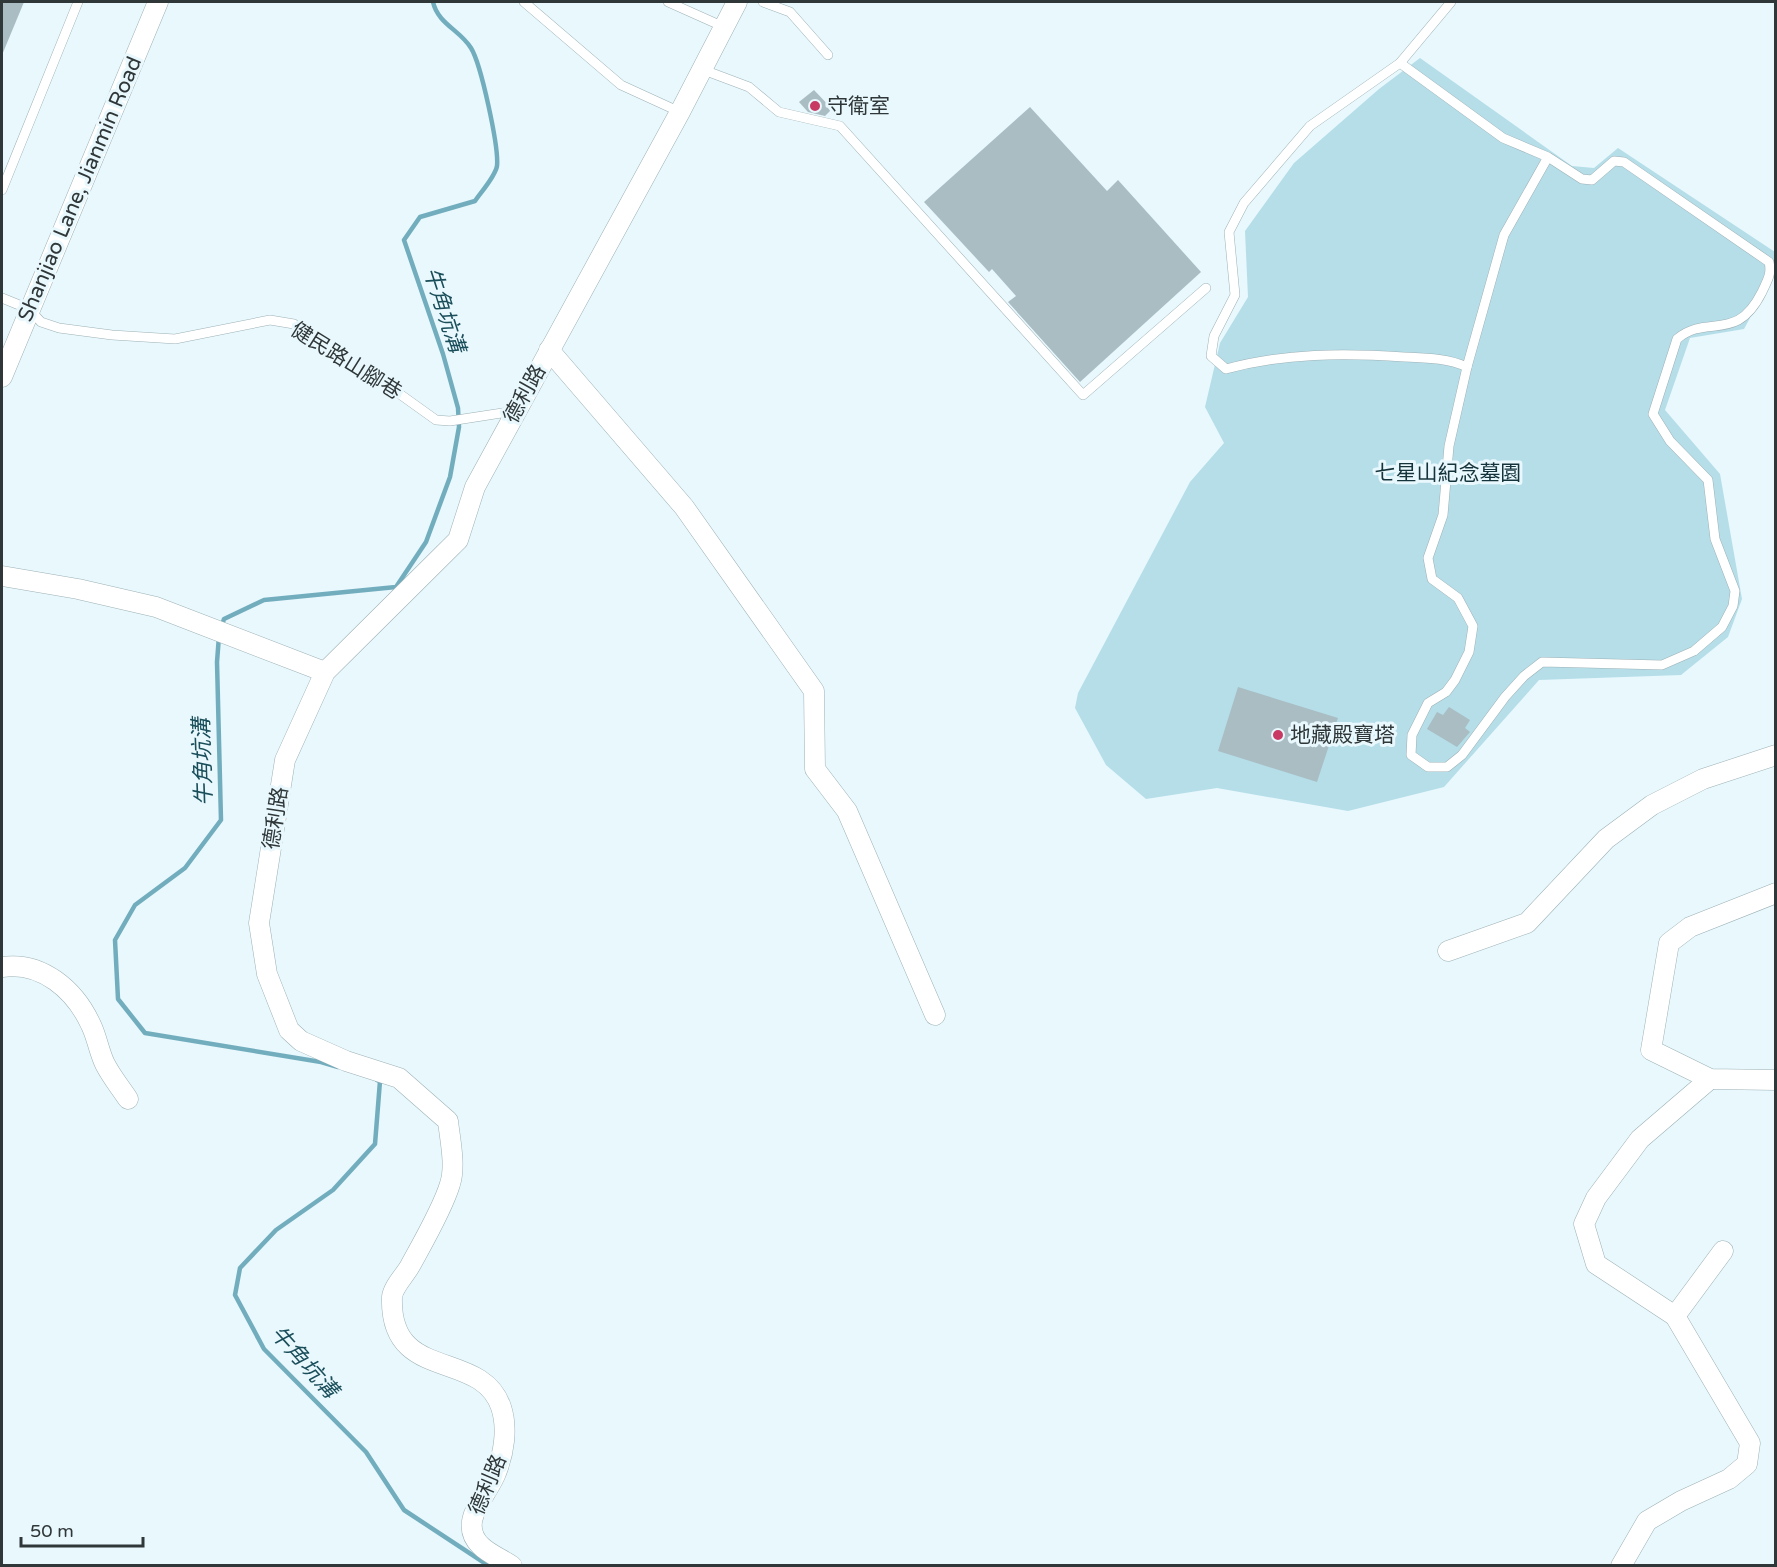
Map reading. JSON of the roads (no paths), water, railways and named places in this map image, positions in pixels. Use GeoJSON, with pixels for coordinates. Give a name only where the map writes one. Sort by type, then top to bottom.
{"type":"FeatureCollection","features":[{"type":"Feature","properties":{"kind":"street","name":"Shanjiao Lane, Jianmin Road"},"geometry":{"type":"LineString","coordinates":[[2,377],[158,2]]}},
{"type":"Feature","properties":{"kind":"street","name":"德利路"},"geometry":{"type":"LineString","coordinates":[[512,1566],[480,1545],[472,1529],[474,1511],[495,1476],[505,1445],[502,1409],[495,1393],[474,1375],[417,1354],[402,1339],[393,1317],[392,1294],[409,1268],[450,1184],[452,1158],[448,1121],[399,1078],[346,1061],[301,1041],[289,1030],[267,974],[259,923],[285,760],[325,672],[458,540],[475,487],[680,112],[737,2]]}},
{"type":"Feature","properties":{"kind":"street"},"geometry":{"type":"LineString","coordinates":[[549,350],[684,507],[814,690],[815,769],[847,811],[935,1015]]}},
{"type":"Feature","properties":{"kind":"street"},"geometry":{"type":"LineString","coordinates":[[2,576],[78,589],[156,607],[221,630],[325,672]]}},
{"type":"Feature","properties":{"kind":"street"},"geometry":{"type":"LineString","coordinates":[[1448,951],[1527,923],[1606,839],[1652,805],[1703,779],[1776,755]]}},
{"type":"Feature","properties":{"kind":"street"},"geometry":{"type":"LineString","coordinates":[[1776,893],[1690,927],[1669,943],[1651,1050],[1710,1079],[1776,1080]]}},
{"type":"Feature","properties":{"kind":"street"},"geometry":{"type":"LineString","coordinates":[[2,967],[15,965],[48,975],[76,997],[91,1025],[105,1064],[128,1099]]}},
{"type":"Feature","properties":{"kind":"street"},"geometry":{"type":"LineString","coordinates":[[1621,1566],[1647,1521],[1681,1501],[1729,1479],[1747,1464],[1750,1443],[1675,1316],[1596,1264],[1584,1224],[1596,1198],[1640,1139],[1710,1079]]}},
{"type":"Feature","properties":{"kind":"street"},"geometry":{"type":"LineString","coordinates":[[1675,1316],[1723,1251]]}},
{"type":"Feature","properties":{"kind":"lane"},"geometry":{"type":"LineString","coordinates":[[2,190],[78,2]]}},
{"type":"Feature","properties":{"kind":"lane"},"geometry":{"type":"LineString","coordinates":[[524,2],[621,85],[680,112]]}},
{"type":"Feature","properties":{"kind":"lane"},"geometry":{"type":"LineString","coordinates":[[668,2],[724,27]]}},
{"type":"Feature","properties":{"kind":"lane"},"geometry":{"type":"LineString","coordinates":[[763,2],[790,12],[828,55]]}},
{"type":"Feature","properties":{"kind":"lane"},"geometry":{"type":"LineString","coordinates":[[1451,2],[1400,63],[1310,126],[1244,203],[1229,232],[1235,296],[1214,336],[1211,356],[1226,369],[1257,360],[1350,353],[1449,359],[1467,367]]}},
{"type":"Feature","properties":{"kind":"lane"},"geometry":{"type":"LineString","coordinates":[[1400,63],[1503,138],[1548,157],[1582,179],[1592,180],[1614,161],[1624,162],[1769,262],[1771,273],[1759,298],[1744,318],[1733,324],[1685,332],[1677,339],[1653,414],[1671,441],[1708,480],[1715,539],[1735,591],[1733,606],[1722,627],[1694,651],[1662,665],[1542,662],[1524,676],[1505,697],[1462,755],[1447,767],[1428,767],[1411,755],[1412,735],[1428,703],[1446,692],[1455,680],[1469,652],[1473,626],[1458,598],[1432,579],[1428,558],[1443,515],[1449,446],[1467,367],[1504,235],[1548,157]]}},
{"type":"Feature","properties":{"kind":"lane"},"geometry":{"type":"LineString","coordinates":[[701,69],[748,87],[779,112],[840,126],[1083,395],[1206,288]]}},
{"type":"Feature","properties":{"kind":"lane","name":"健民路山腳巷"},"geometry":{"type":"LineString","coordinates":[[2,298],[29,309],[41,322],[59,328],[175,339],[270,320],[294,324],[325,347],[376,377],[436,420],[450,421],[516,411]]}},
{"type":"Feature","properties":{"kind":"waterway","name":"牛角坑溝"},"geometry":{"type":"LineString","coordinates":[[221,628],[224,619],[264,600],[396,587],[426,542],[450,477],[459,427],[458,408],[443,354],[404,240],[420,217],[475,201],[494,175],[497,156],[488,106],[475,57],[466,42],[440,16],[433,2]]}},
{"type":"Feature","properties":{"kind":"waterway","name":"牛角坑溝"},"geometry":{"type":"LineString","coordinates":[[219,636],[217,662],[221,820],[185,868],[135,905],[115,940],[118,999],[145,1033],[321,1062],[338,1067]]}},
{"type":"Feature","properties":{"kind":"waterway","name":"牛角坑溝"},"geometry":{"type":"LineString","coordinates":[[377,1080],[380,1081],[375,1144],[333,1190],[276,1230],[240,1268],[235,1295],[264,1349],[366,1452],[404,1510],[489,1566]]}},
{"type":"Feature","properties":{"kind":"place","name":"守衛室"},"geometry":{"type":"Point","coordinates":[815,106]}},
{"type":"Feature","properties":{"kind":"place","name":"地藏殿寶塔"},"geometry":{"type":"Point","coordinates":[1278,735]}},
{"type":"Feature","properties":{"kind":"park label","name":"七星山紀念墓園"},"geometry":{"type":"Point","coordinates":[1448,473]}}]}
